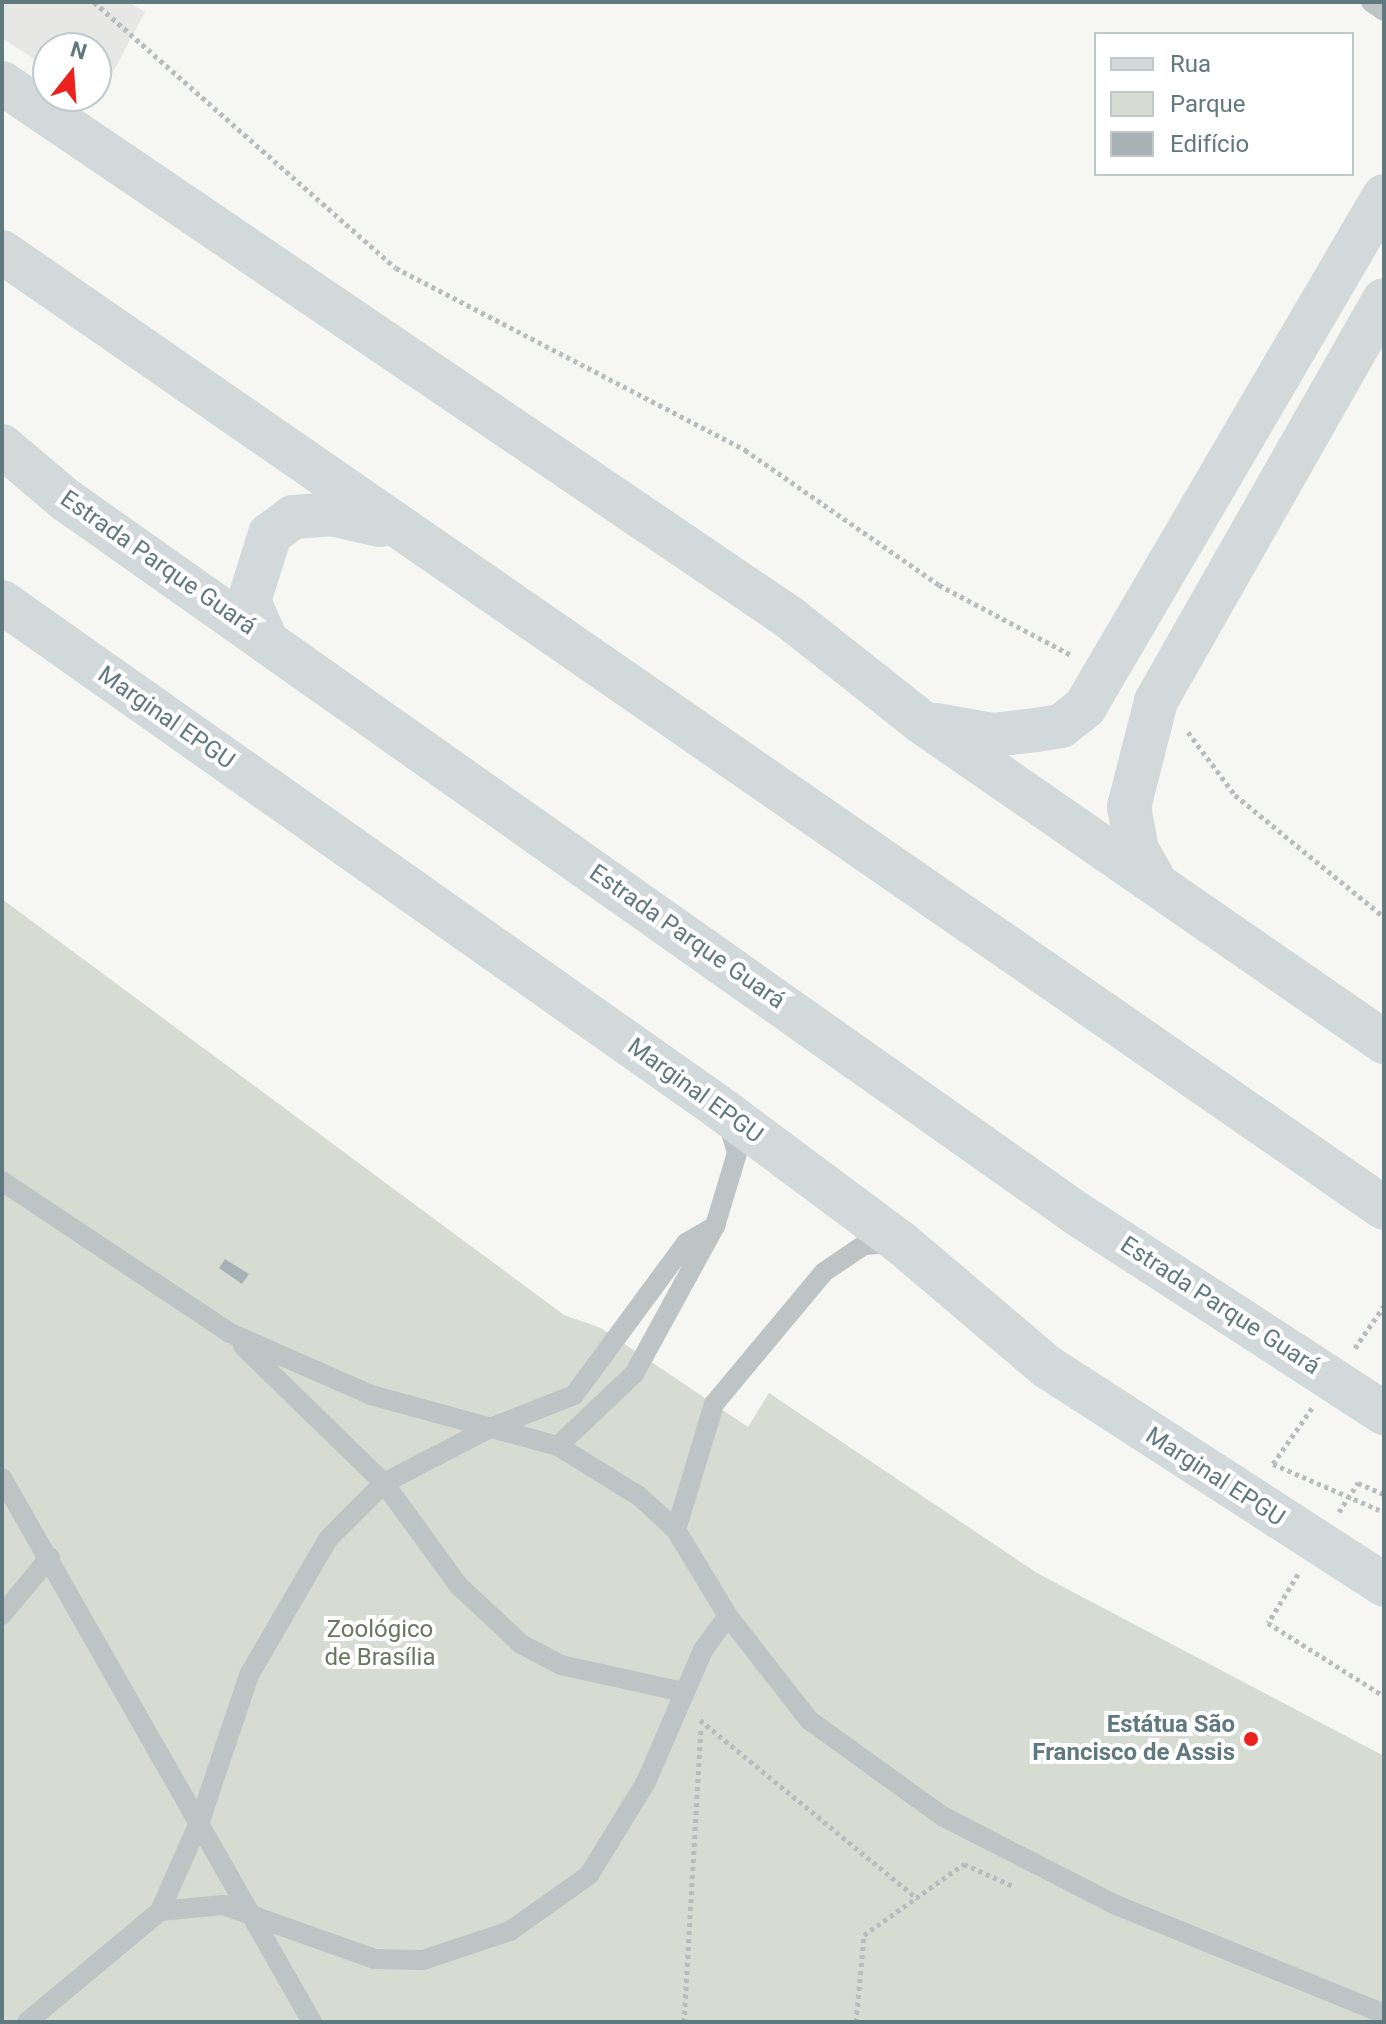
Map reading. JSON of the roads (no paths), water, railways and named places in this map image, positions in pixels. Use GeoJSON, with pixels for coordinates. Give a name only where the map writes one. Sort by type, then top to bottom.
{"type":"FeatureCollection","features":[{"type":"Feature","properties":{"kind":"main road"},"geometry":{"type":"LineString","coordinates":[[2,83],[790,618],[923,723],[1152,876],[1384,1042]]}},
{"type":"Feature","properties":{"kind":"main road"},"geometry":{"type":"LineString","coordinates":[[923,723],[992,735],[1061,726],[1085,707],[1384,196]]}},
{"type":"Feature","properties":{"kind":"main road"},"geometry":{"type":"LineString","coordinates":[[2,252],[398,529],[1384,1208]]}},
{"type":"Feature","properties":{"kind":"main road"},"geometry":{"type":"LineString","coordinates":[[1152,876],[1137,850],[1129,807],[1156,701],[1384,300]]}},
{"type":"Feature","properties":{"kind":"main road","name":"Estrada Parque Guará"},"geometry":{"type":"LineString","coordinates":[[2,446],[66,500],[1079,1215],[1384,1413]]}},
{"type":"Feature","properties":{"kind":"main road"},"geometry":{"type":"LineString","coordinates":[[265,638],[249,601],[270,534],[293,517],[332,514],[398,529]]}},
{"type":"Feature","properties":{"kind":"main road","name":"Marginal EPGU"},"geometry":{"type":"LineString","coordinates":[[2,602],[724,1111],[900,1242],[1046,1366],[1384,1585]]}},
{"type":"Feature","properties":{"kind":"lane"},"geometry":{"type":"LineString","coordinates":[[1371,2],[1384,11]]}},
{"type":"Feature","properties":{"kind":"lane"},"geometry":{"type":"LineString","coordinates":[[558,1446],[634,1374],[715,1226],[737,1153],[724,1111]]}},
{"type":"Feature","properties":{"kind":"lane"},"geometry":{"type":"LineString","coordinates":[[2,1181],[228,1332],[371,1395],[558,1446],[639,1496],[676,1530],[728,1616],[809,1720],[942,1816],[1116,1905],[1384,2014]]}},
{"type":"Feature","properties":{"kind":"lane"},"geometry":{"type":"LineString","coordinates":[[27,2022],[160,1911],[201,1818],[249,1675],[288,1599],[344,1519],[384,1483],[490,1428],[574,1395],[686,1243],[715,1226]]}},
{"type":"Feature","properties":{"kind":"lane"},"geometry":{"type":"LineString","coordinates":[[676,1530],[714,1404],[824,1272],[864,1245],[900,1242]]}},
{"type":"Feature","properties":{"kind":"lane"},"geometry":{"type":"LineString","coordinates":[[228,1332],[384,1483],[458,1585],[521,1644],[561,1665],[683,1692]]}},
{"type":"Feature","properties":{"kind":"lane"},"geometry":{"type":"LineString","coordinates":[[2,1478],[201,1818],[312,2022]]}},
{"type":"Feature","properties":{"kind":"lane"},"geometry":{"type":"LineString","coordinates":[[2,1615],[50,1557]]}},
{"type":"Feature","properties":{"kind":"lane"},"geometry":{"type":"LineString","coordinates":[[160,1911],[223,1905],[253,1910],[375,1959],[438,1957],[510,1931],[589,1875],[614,1841],[683,1692],[728,1616]]}},
{"type":"Feature","properties":{"kind":"place","name":"Estátua São Francisco de Assis"},"geometry":{"type":"Point","coordinates":[1251,1739]}},
{"type":"Feature","properties":{"kind":"park label","name":"Zoológico de Brasília"},"geometry":{"type":"Point","coordinates":[380,1644]}}]}
